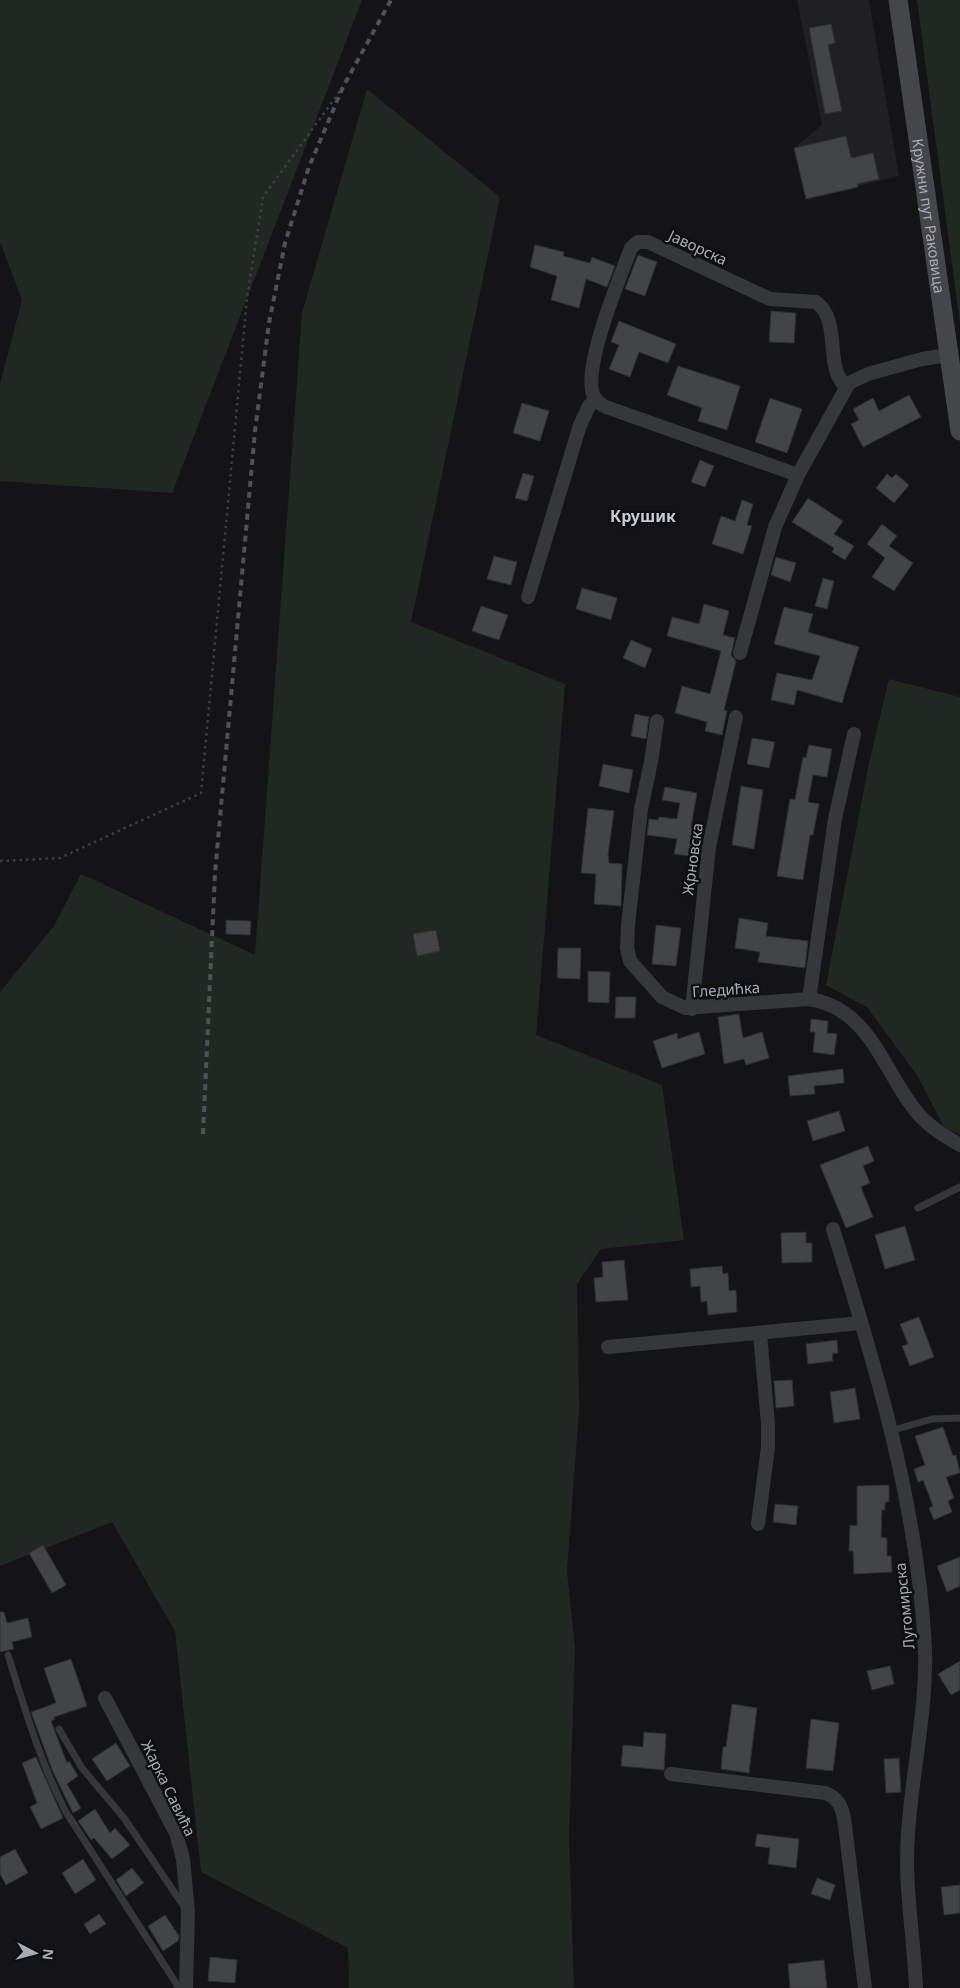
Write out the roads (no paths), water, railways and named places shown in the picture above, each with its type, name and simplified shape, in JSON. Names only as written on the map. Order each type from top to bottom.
[{"type":"main road","name":"Кружни пут Раковица","points":[[898,0],[960,431]]},
{"type":"street","name":"Јаворска","points":[[595,400],[592,392],[592,379],[595,356],[602,332],[631,248],[643,241],[770,298],[816,302],[822,306],[828,320],[836,371],[846,388]]},
{"type":"street","points":[[740,653],[775,527],[798,475],[846,388],[854,379],[868,374],[922,359],[949,355]]},
{"type":"street","points":[[528,597],[582,420],[589,406],[595,400],[615,410],[798,475]]},
{"type":"street","name":"Жрновска","points":[[692,1009],[709,847],[736,716]]},
{"type":"street","name":"Гледићка","points":[[657,721],[652,762],[641,809],[627,948],[634,968],[662,997],[677,1006],[692,1009],[809,998],[833,1004],[853,1019],[870,1037],[896,1082],[919,1115],[960,1145]]},
{"type":"street","points":[[809,998],[835,819],[854,734]]},
{"type":"street","name":"Лугомирска","points":[[833,1229],[861,1323],[890,1432],[915,1554],[924,1648],[924,1680],[908,1834],[906,1873],[916,1988]]},
{"type":"street","points":[[608,1347],[861,1323]]},
{"type":"street","points":[[758,1524],[768,1448],[768,1424],[760,1334]]},
{"type":"street","name":"Жарка Савића","points":[[105,1698],[176,1833],[183,1859],[188,1912],[186,1988]]},
{"type":"street","points":[[671,1774],[825,1793],[835,1796],[841,1806],[844,1818],[865,1988]]},
{"type":"lane","points":[[918,1208],[960,1187]]},
{"type":"lane","points":[[890,1432],[932,1419],[960,1418]]},
{"type":"lane","points":[[8,1655],[35,1740],[54,1789],[71,1820],[179,1988]]},
{"type":"lane","points":[[58,1729],[82,1768],[124,1818],[188,1912]]},
{"type":"railway","points":[[203,1134],[215,873],[255,431],[269,323],[285,243],[309,167],[343,87],[391,0]]},
{"type":"district","name":"Крушик","points":[[643,516]]}]
